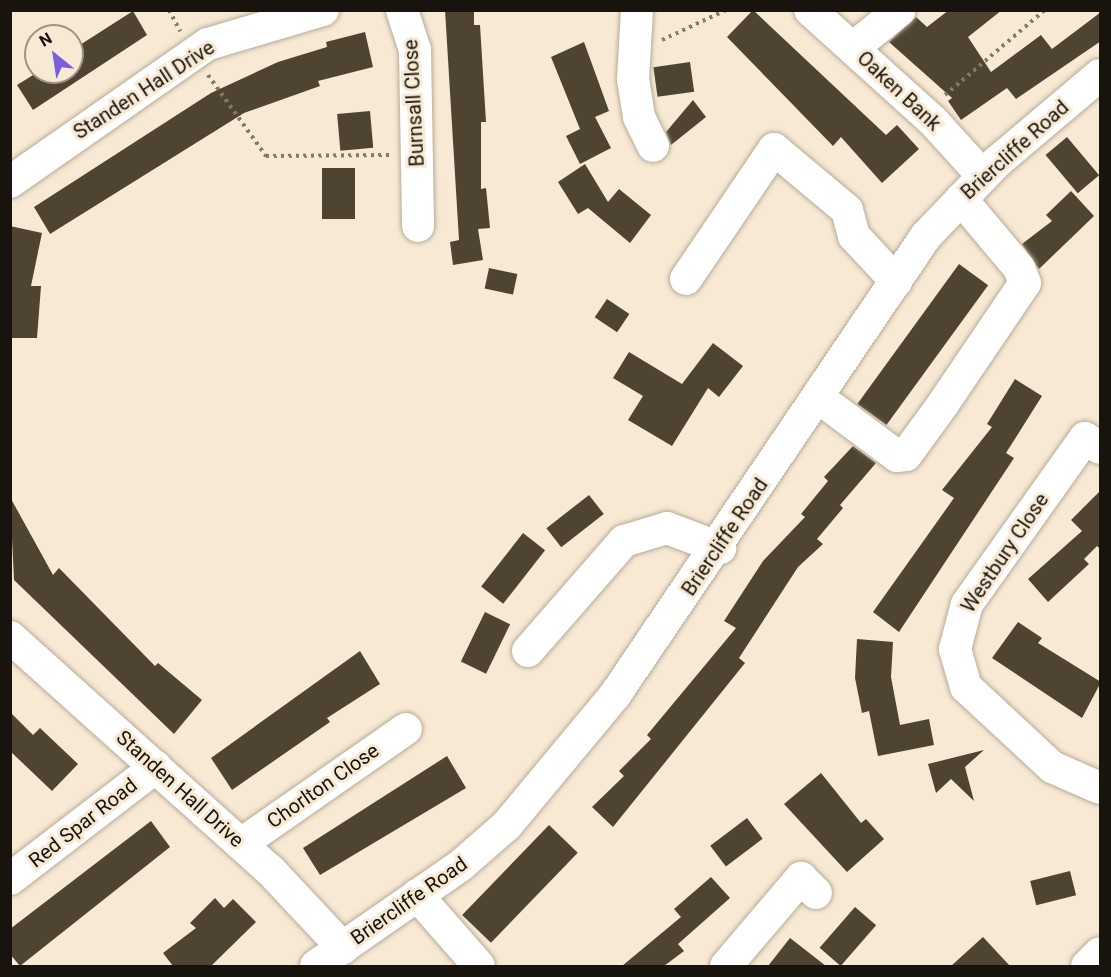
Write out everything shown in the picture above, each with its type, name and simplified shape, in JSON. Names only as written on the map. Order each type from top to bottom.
[{"type":"street","name":"Standen Hall Drive","points":[[10,182],[193,54],[218,41],[323,10]]},
{"type":"street","name":"Burnsall Close","points":[[402,10],[415,50],[417,154],[409,208]]},
{"type":"street","name":"Oaken Bank","points":[[810,10],[925,114],[983,176]]},
{"type":"street","points":[[853,48],[900,10]]},
{"type":"street","points":[[645,30],[633,79],[639,117],[653,146]]},
{"type":"street","name":"Briercliffe Road","points":[[316,966],[417,895],[507,825],[615,695],[720,548],[926,236],[983,176],[1097,83]]},
{"type":"street","points":[[686,279],[774,149],[847,210],[854,236],[896,280]]},
{"type":"street","points":[[819,398],[897,456],[906,455],[936,414],[1025,283],[1019,268],[961,199]]},
{"type":"street","name":"Westbury Close","points":[[1085,438],[967,604],[955,649],[966,687],[1052,767],[1101,788]]},
{"type":"street","points":[[528,651],[624,541],[667,528],[720,548]]},
{"type":"street","name":"Standen Hall Drive","points":[[10,637],[241,844],[343,948]]},
{"type":"street","name":"Chorlton Close","points":[[241,844],[406,729]]},
{"type":"street","name":"Red Spar Road","points":[[10,879],[156,767]]},
{"type":"street","points":[[726,966],[803,880]]},
{"type":"street","points":[[417,895],[479,966]]},
{"type":"street","points":[[1086,966],[1101,953]]},
{"type":"path","points":[[645,30],[726,10]]},
{"type":"path","points":[[925,114],[1046,10]]},
{"type":"path","points":[[193,54],[266,156],[417,154]]},
{"type":"building","points":[[445,10],[474,10],[474,25],[480,25],[486,122],[481,122],[481,189],[486,188],[490,228],[478,229],[483,260],[453,265],[450,242],[459,240]]},
{"type":"building","points":[[753,10],[886,135],[897,125],[919,149],[882,183],[841,137],[833,146],[727,37]]},
{"type":"building","points":[[949,10],[1002,10],[968,37],[991,72],[1041,35],[1052,49],[1101,12],[1101,41],[1016,99],[1007,88],[961,120],[948,101],[952,98],[889,42],[916,17],[927,27]]},
{"type":"building","points":[[133,11],[147,35],[84,76],[84,42]]},
{"type":"building","points":[[365,32],[373,67],[318,81],[320,86],[244,113],[50,234],[34,207],[211,93],[278,62],[327,47],[326,42]]},
{"type":"building","points":[[584,42],[609,111],[595,117],[611,148],[580,164],[566,136],[580,129],[551,57]]},
{"type":"building","points":[[690,62],[694,92],[658,97],[653,67]]},
{"type":"building","points":[[24,81],[24,84],[73,84],[33,110],[17,85]]},
{"type":"building","points":[[693,100],[706,117],[671,145],[666,132]]},
{"type":"building","points":[[370,111],[373,148],[340,151],[337,114]]},
{"type":"building","points":[[1067,137],[1099,175],[1078,193],[1046,155]]},
{"type":"building","points":[[585,164],[608,202],[619,189],[651,215],[630,243],[588,208],[578,214],[558,182]]},
{"type":"building","points":[[322,168],[355,168],[355,219],[322,219]]},
{"type":"building","points":[[1071,191],[1094,216],[1039,269],[1022,244],[1052,221],[1046,215]]},
{"type":"building","points":[[10,226],[42,233],[31,286],[41,286],[37,338],[10,338]]},
{"type":"building","points":[[959,264],[988,285],[886,425],[857,404]]},
{"type":"building","points":[[489,268],[517,274],[513,295],[485,289]]},
{"type":"building","points":[[607,299],[629,314],[617,332],[595,317]]},
{"type":"building","points":[[713,343],[743,366],[719,397],[708,388],[672,446],[628,420],[643,396],[613,378],[629,352],[682,384]]},
{"type":"building","points":[[1015,379],[1042,396],[1006,453],[1014,458],[899,632],[873,612],[954,498],[942,490],[992,427],[987,424]]},
{"type":"building","points":[[853,446],[876,463],[840,505],[843,508],[817,539],[823,544],[798,567],[739,658],[745,663],[613,827],[592,807],[624,776],[619,771],[651,739],[647,735],[736,628],[724,621],[763,561],[805,517],[801,514],[828,481],[824,477]]},
{"type":"building","points":[[1101,490],[1101,550],[1097,546],[1084,559],[1089,564],[1048,602],[1028,579],[1082,531],[1071,520]]},
{"type":"building","points":[[589,495],[604,514],[561,547],[546,528]]},
{"type":"building","points":[[10,497],[53,575],[59,568],[155,666],[158,663],[202,700],[174,734],[14,580]]},
{"type":"building","points":[[523,533],[545,550],[503,604],[481,587]]},
{"type":"building","points":[[485,612],[510,624],[486,674],[461,661]]},
{"type":"building","points":[[1018,622],[1042,638],[1038,643],[1101,682],[1082,718],[992,658]]},
{"type":"building","points":[[857,639],[893,642],[891,677],[900,725],[929,719],[934,745],[878,756],[869,711],[862,713],[855,678]]},
{"type":"building","points":[[360,651],[380,684],[327,718],[330,722],[232,790],[211,758]]},
{"type":"building","points":[[10,712],[33,735],[40,728],[78,764],[52,791],[10,751]]},
{"type":"building","points":[[984,750],[965,767],[974,801],[951,779],[936,793],[928,764]]},
{"type":"building","points":[[447,756],[466,788],[320,875],[303,848]]},
{"type":"building","points":[[821,773],[861,823],[866,819],[884,839],[847,872],[784,804]]},
{"type":"building","points":[[747,818],[763,839],[726,866],[710,846]]},
{"type":"building","points":[[151,821],[170,847],[20,966],[10,954],[10,929]]},
{"type":"building","points":[[549,825],[578,853],[491,943],[462,915]]},
{"type":"building","points":[[1070,871],[1076,895],[1036,905],[1030,881]]},
{"type":"building","points":[[711,877],[730,898],[678,944],[684,951],[664,966],[622,966],[681,917],[674,909]]},
{"type":"building","points":[[215,898],[224,908],[233,899],[256,922],[211,966],[173,966],[163,953],[196,928],[190,923]]},
{"type":"building","points":[[855,907],[876,925],[841,966],[820,948]]},
{"type":"building","points":[[983,937],[1010,966],[951,966]]},
{"type":"building","points":[[790,938],[826,966],[768,966]]}]
